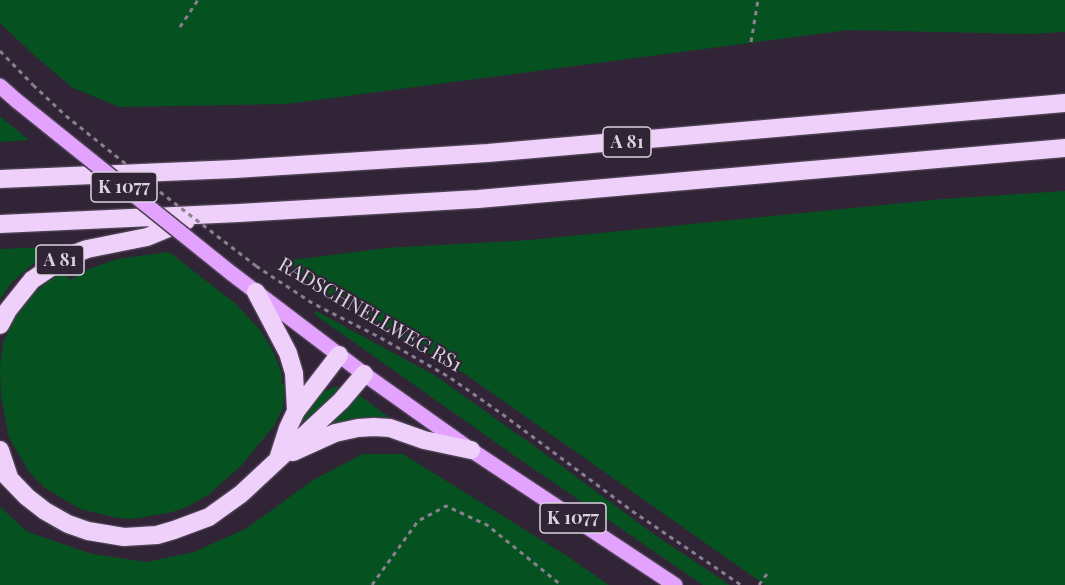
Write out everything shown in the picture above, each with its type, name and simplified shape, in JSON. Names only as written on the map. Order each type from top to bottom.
[{"type":"highway","name":"A 81","points":[[0,179],[223,170],[488,153],[1065,103]]},
{"type":"highway","name":"A 81","points":[[0,224],[478,199],[1065,148]]},
{"type":"highway","name":"A 81","points":[[0,325],[8,310],[32,280],[66,257],[87,249],[147,237],[200,215]]},
{"type":"highway","points":[[256,292],[288,353],[294,373],[296,411]]},
{"type":"highway","points":[[278,459],[296,411],[339,355]]},
{"type":"highway","points":[[0,450],[4,473],[27,497],[68,524],[106,535],[140,537],[174,531],[209,517],[241,494],[341,401],[364,374]]},
{"type":"highway","points":[[278,459],[336,433],[374,427],[390,428],[424,440],[471,450]]},
{"type":"main road","name":"K 1077","points":[[0,86],[231,273],[364,374],[471,450],[675,585]]},
{"type":"path","points":[[180,27],[198,0]]},
{"type":"path","points":[[751,42],[758,0]]},
{"type":"path","points":[[0,51],[66,116],[130,168]]},
{"type":"path","name":"RADSCHNELLWEG RS1","points":[[157,190],[256,266],[312,303],[379,337],[449,377],[632,511],[741,585]]},
{"type":"path","points":[[372,585],[418,521],[446,506],[487,525],[561,585]]},
{"type":"path","points":[[759,585],[768,571]]},
{"type":"green space","points":[[0,0],[1065,0],[1065,32],[1028,34],[848,30],[286,104],[119,107],[73,88],[35,56],[0,23]]},
{"type":"green space","points":[[0,116],[2,118],[29,140],[0,142]]},
{"type":"green space","points":[[1065,191],[1065,585],[765,585],[465,374],[330,295],[285,261],[386,248],[530,240],[944,199]]},
{"type":"green space","points":[[66,246],[33,264],[12,282],[0,300],[0,249]]},
{"type":"green space","points":[[169,252],[236,304],[260,330],[272,349],[281,371],[282,384],[286,384],[283,408],[274,426],[240,467],[208,495],[187,507],[134,519],[118,518],[80,509],[45,488],[30,473],[9,438],[1,397],[0,366],[3,343],[12,323],[30,296],[58,273],[63,271],[70,280],[89,269],[117,259]]},
{"type":"green space","points":[[316,311],[436,376],[652,533],[730,585],[703,585],[314,314]]},
{"type":"green space","points":[[337,386],[339,388],[335,397],[302,429],[298,426],[316,399],[323,392]]},
{"type":"green space","points":[[359,395],[394,421],[328,428],[328,423]]},
{"type":"green space","points":[[363,454],[403,454],[564,554],[609,585],[0,585],[0,507],[28,532],[92,554],[147,562],[194,552],[247,528],[313,480]]}]
